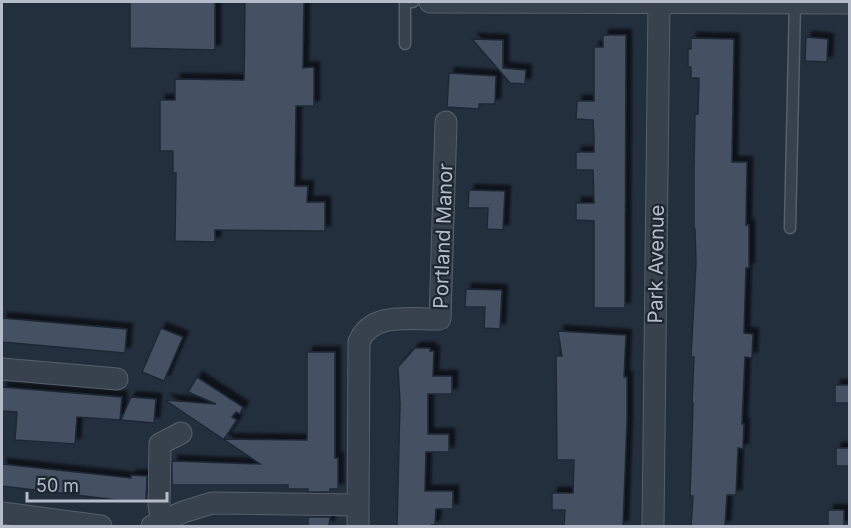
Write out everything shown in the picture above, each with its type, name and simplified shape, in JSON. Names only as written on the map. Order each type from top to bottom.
[{"type":"street","points":[[430,2],[849,3]]},
{"type":"street","name":"Park Avenue","points":[[653,526],[658,2]]},
{"type":"street","name":"Portland Manor","points":[[357,505],[357,353],[363,331],[383,320],[440,319],[446,122]]},
{"type":"street","points":[[2,369],[117,380]]},
{"type":"street","points":[[182,433],[160,444],[157,524],[212,503],[357,505],[358,526]]},
{"type":"street","points":[[2,513],[90,525]]},
{"type":"lane","points":[[405,44],[405,2],[430,2]]},
{"type":"lane","points":[[790,228],[795,2]]},
{"type":"building","points":[[130,2],[215,2],[215,50],[130,48]]},
{"type":"building","points":[[245,2],[304,2],[303,68],[314,67],[314,106],[296,106],[295,186],[308,186],[307,202],[325,202],[325,231],[215,230],[215,242],[175,241],[176,173],[173,173],[173,151],[160,151],[160,100],[175,100],[175,79],[244,80]]},
{"type":"building","points":[[603,35],[626,35],[625,308],[594,308],[594,221],[576,220],[576,203],[594,203],[593,170],[576,170],[576,152],[594,152],[593,120],[576,119],[577,101],[594,101],[594,47],[603,47]]},
{"type":"building","points":[[806,37],[828,39],[827,62],[805,61]]},
{"type":"building","points":[[691,38],[734,39],[732,162],[747,162],[746,225],[749,225],[749,268],[746,268],[744,333],[753,334],[752,358],[745,357],[743,449],[738,448],[736,495],[727,495],[725,526],[691,526],[694,357],[691,357],[696,263],[694,166],[695,114],[698,114],[699,78],[691,78],[691,67],[688,67],[688,49],[691,49]]},
{"type":"building","points":[[472,39],[503,40],[503,68],[526,70],[525,84],[510,83]]},
{"type":"building","points":[[449,73],[496,76],[495,104],[479,104],[479,109],[447,107]]},
{"type":"building","points":[[469,190],[505,191],[503,230],[487,229],[488,208],[468,208]]},
{"type":"building","points":[[466,289],[502,290],[500,329],[484,328],[485,307],[465,307]]},
{"type":"building","points":[[2,318],[127,329],[125,353],[2,342]]},
{"type":"building","points":[[161,328],[183,337],[164,381],[142,372]]},
{"type":"building","points":[[558,331],[626,335],[624,377],[627,377],[627,420],[623,526],[564,526],[565,510],[552,510],[552,493],[573,493],[574,460],[557,460],[556,356],[562,356]]},
{"type":"building","points":[[415,348],[430,348],[430,351],[434,351],[433,376],[452,376],[452,394],[428,394],[428,434],[449,434],[449,452],[426,452],[425,491],[453,491],[453,509],[436,509],[435,525],[397,526],[400,403],[398,367]]},
{"type":"building","points":[[307,352],[335,352],[335,458],[338,458],[338,489],[330,489],[330,492],[308,492],[308,489],[288,489],[288,485],[172,485],[172,461],[260,464],[165,400],[216,404],[188,392],[197,377],[243,407],[240,414],[236,412],[232,417],[237,420],[224,439],[307,440]]},
{"type":"building","points":[[835,385],[849,385],[849,403],[835,403]]},
{"type":"building","points":[[2,387],[122,397],[120,420],[77,417],[75,444],[15,440],[17,412],[2,411]]},
{"type":"building","points":[[131,397],[156,399],[154,423],[121,420]]},
{"type":"building","points":[[836,448],[849,448],[849,466],[836,466]]},
{"type":"building","points":[[2,464],[131,478],[131,475],[147,476],[146,500],[117,500],[2,486]]},
{"type":"building","points":[[828,510],[844,510],[844,526],[828,526]]},
{"type":"building","points":[[308,517],[330,517],[329,526],[308,526]]}]
